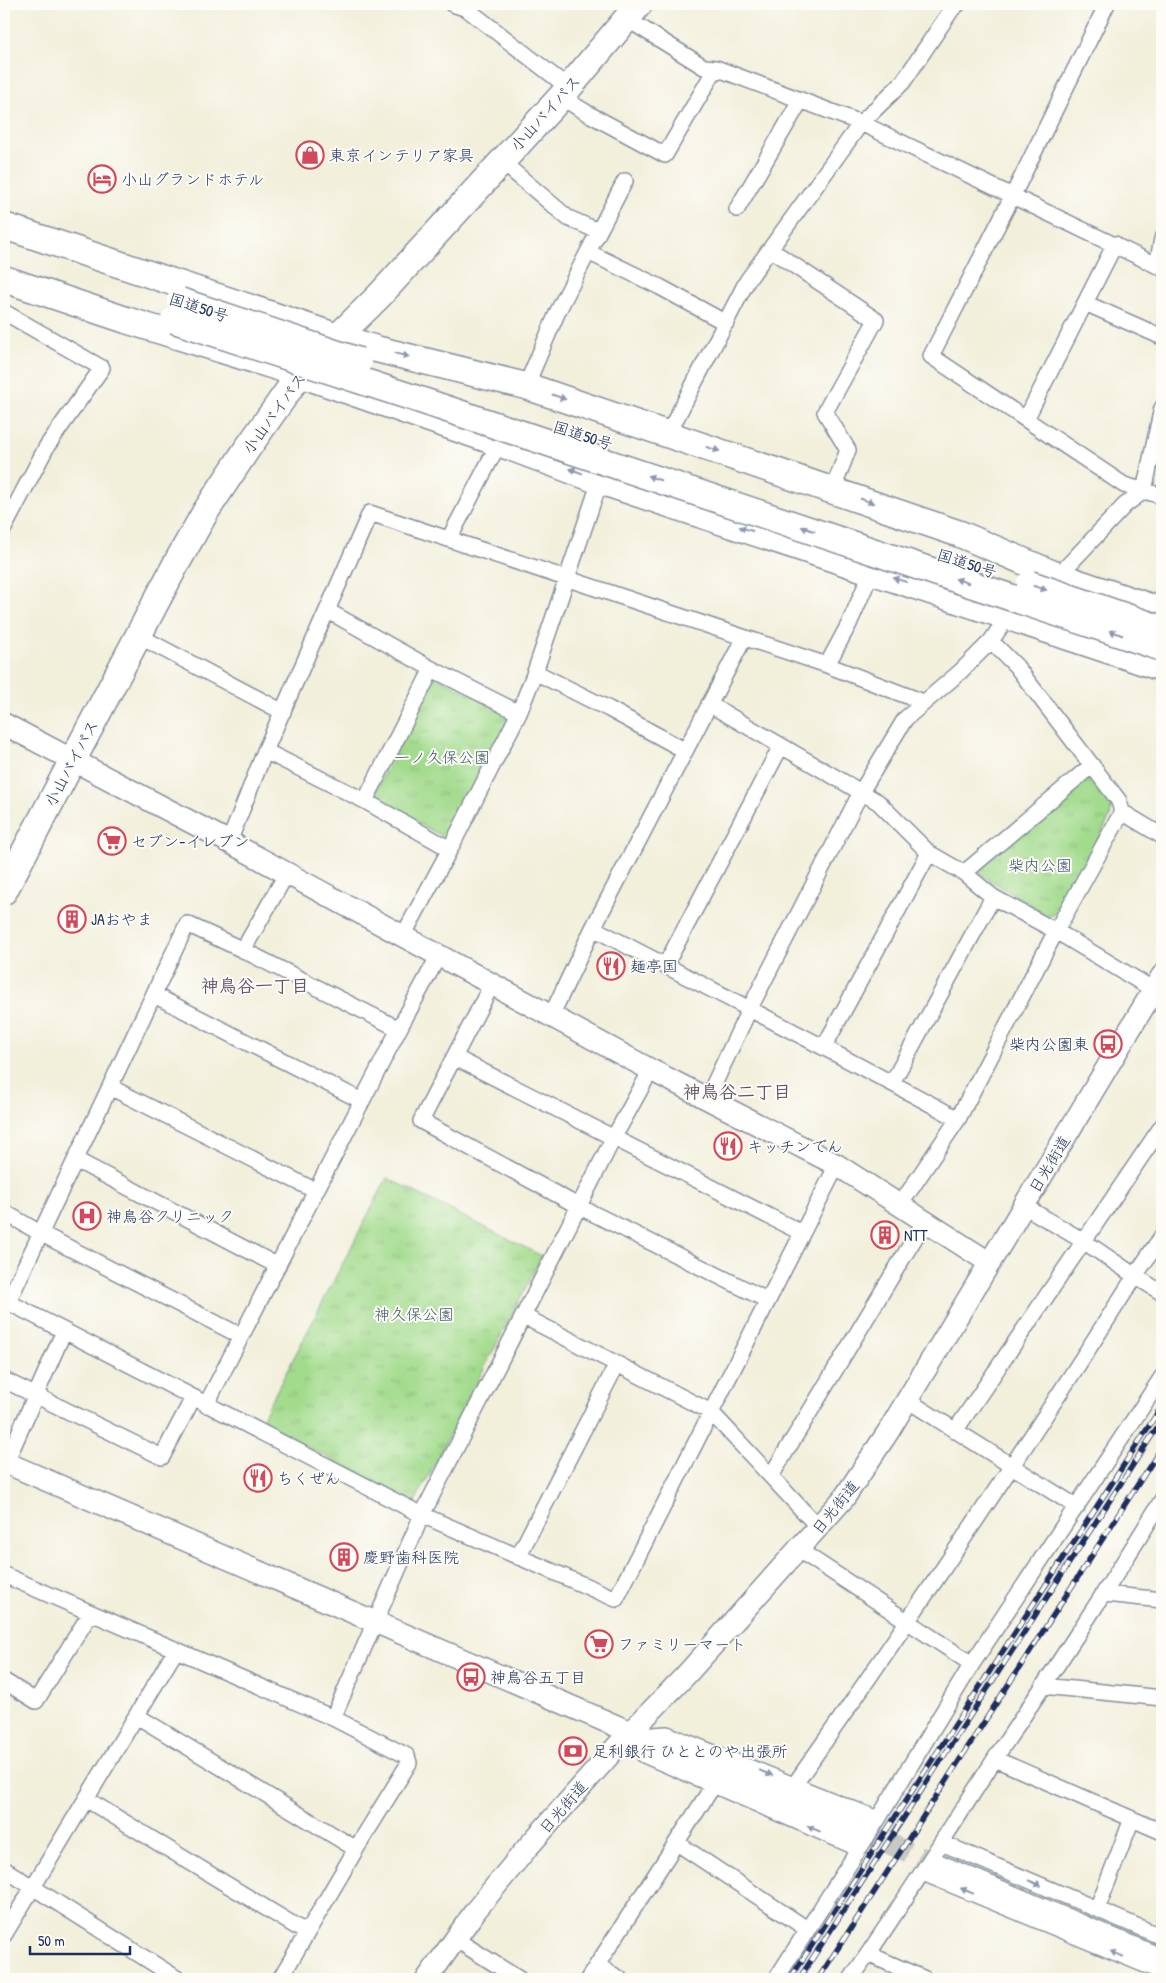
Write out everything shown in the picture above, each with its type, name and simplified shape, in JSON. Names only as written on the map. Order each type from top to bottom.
[{"type":"highway","name":"小山バイパス","points":[[4,891],[137,635],[206,511],[300,374],[338,338],[565,92],[633,11]]},
{"type":"highway","points":[[4,226],[338,338],[526,386],[833,489],[960,534],[1058,576],[1162,611]]},
{"type":"highway","name":"国道50号","points":[[4,241],[177,310],[414,398],[1162,648]]},
{"type":"highway","name":"国道50号","points":[[4,261],[177,310],[1162,628]]},
{"type":"highway","points":[[4,279],[126,320],[300,374],[600,480],[1162,668]]},
{"type":"street","points":[[452,4],[469,6],[587,113],[665,155],[716,68]]},
{"type":"street","points":[[668,434],[747,281],[861,123],[903,82],[952,9],[958,4]]},
{"type":"street","points":[[1107,4],[931,356],[1124,485],[1162,496]]},
{"type":"street","points":[[633,11],[704,67],[716,68],[861,123],[1160,266],[1162,239]]},
{"type":"street","points":[[737,209],[801,100]]},
{"type":"street","points":[[501,161],[568,218],[598,231]]},
{"type":"street","points":[[526,386],[558,311],[625,180]]},
{"type":"street","points":[[1026,420],[1114,244]]},
{"type":"street","points":[[771,250],[876,320],[825,412],[848,450],[833,489]]},
{"type":"street","points":[[588,252],[660,287],[726,323]]},
{"type":"street","points":[[1085,303],[1162,337]]},
{"type":"street","points":[[4,312],[102,368],[47,446],[4,528]]},
{"type":"street","points":[[1058,576],[1125,505],[1144,491],[1162,408]]},
{"type":"street","points":[[449,539],[499,443]]},
{"type":"street","points":[[404,936],[519,713],[535,672],[600,480]]},
{"type":"street","points":[[229,842],[265,751],[370,513],[827,665],[923,702]]},
{"type":"street","points":[[827,665],[849,624],[872,571]]},
{"type":"street","points":[[328,611],[432,669],[519,713]]},
{"type":"street","points":[[706,1099],[749,1010],[861,792],[905,718],[960,672],[991,641],[1008,616]]},
{"type":"street","points":[[137,635],[283,712]]},
{"type":"street","points":[[551,1016],[593,928],[744,638]]},
{"type":"street","points":[[991,641],[1016,666],[1092,765],[1119,801],[1122,812],[1162,836]]},
{"type":"street","points":[[365,801],[432,669]]},
{"type":"street","points":[[535,672],[684,750]]},
{"type":"street","points":[[709,704],[878,802],[930,854],[964,873],[994,896],[1159,987]]},
{"type":"street","points":[[4,724],[287,873],[651,1070],[837,1165],[990,1263]]},
{"type":"street","points":[[665,966],[781,746]]},
{"type":"street","points":[[265,751],[365,801],[450,849]]},
{"type":"street","points":[[964,873],[1092,765]]},
{"type":"street","points":[[900,1205],[958,1119],[1056,931],[1122,812]]},
{"type":"street","points":[[824,1047],[930,854]]},
{"type":"street","points":[[244,950],[287,873]]},
{"type":"street","points":[[892,1083],[994,896]]},
{"type":"street","points":[[399,1029],[244,950],[187,924],[8,1302],[422,1515],[616,1599],[837,1165]]},
{"type":"street","points":[[593,928],[824,1047],[958,1119]]},
{"type":"street","points":[[4,1380],[162,1457],[200,1401],[240,1336],[439,955]]},
{"type":"street","points":[[492,984],[421,1121],[580,1207],[767,1300]]},
{"type":"street","name":"日光街道","points":[[427,1979],[500,1879],[633,1735],[844,1498],[864,1470],[1159,987]]},
{"type":"street","points":[[154,995],[362,1101]]},
{"type":"street","points":[[454,1057],[802,1233]]},
{"type":"street","points":[[333,1718],[422,1515],[613,1139],[651,1070]]},
{"type":"street","points":[[110,1086],[316,1191]]},
{"type":"street","points":[[955,1431],[1162,1126]]},
{"type":"street","points":[[76,1160],[278,1266]]},
{"type":"street","points":[[1024,1206],[1085,1242],[1162,1293]]},
{"type":"street","points":[[4,1212],[40,1233],[240,1336]]},
{"type":"street","points":[[771,1476],[925,1221]]},
{"type":"street","points":[[795,1784],[908,1623],[1162,1236]]},
{"type":"street","points":[[523,1316],[711,1412],[819,1528]]},
{"type":"street","points":[[64,1330],[4,1464],[633,1735],[859,1840]]},
{"type":"street","points":[[518,1557],[617,1364]]},
{"type":"street","points":[[776,1979],[859,1840],[878,1819],[972,1664],[1162,1377]]},
{"type":"street","points":[[907,1400],[1077,1508]]},
{"type":"street","points":[[851,1979],[930,1869],[942,1843],[995,1759],[1105,1594],[1162,1500]]},
{"type":"street","points":[[799,1550],[972,1664]]},
{"type":"street","points":[[4,1575],[333,1718],[407,1756],[409,1763],[280,1979]]},
{"type":"street","points":[[1105,1594],[1162,1600]]},
{"type":"street","points":[[4,1682],[36,1701],[90,1614]]},
{"type":"street","points":[[4,1935],[176,1650]]},
{"type":"street","points":[[1043,1686],[1162,1698]]},
{"type":"street","points":[[137,1716],[356,1849]]},
{"type":"street","points":[[633,1735],[668,1734],[878,1819]]},
{"type":"street","points":[[633,1735],[644,1754],[713,1786],[859,1840]]},
{"type":"street","points":[[995,1759],[1162,1832]]},
{"type":"street","points":[[588,1979],[713,1786]]},
{"type":"street","points":[[86,1799],[307,1933]]},
{"type":"street","points":[[1097,1909],[1132,1818]]},
{"type":"street","points":[[677,1843],[807,1929]]},
{"type":"street","points":[[942,1843],[1162,1937]]},
{"type":"street","points":[[4,1869],[178,1979]]},
{"type":"street","points":[[930,1869],[1162,1960]]},
{"type":"street","points":[[930,1869],[1162,1972]]},
{"type":"street","points":[[455,1940],[519,1979]]},
{"type":"street","points":[[868,1954],[924,1979]]},
{"type":"street","points":[[598,1966],[620,1979]]},
{"type":"green space","name":"一ノ久保公園","points":[[435,676],[512,715],[448,839],[371,799]]},
{"type":"green space","name":"柴内公園","points":[[1090,776],[1112,804],[1110,817],[1058,913],[1048,916],[980,874],[981,863]]},
{"type":"green space","name":"神久保公園","points":[[387,1178],[542,1256],[415,1502],[260,1423]]},
{"type":"tunnel","points":[[860,1831],[936,1864]]},
{"type":"railway","points":[[790,1979],[1162,1406]]},
{"type":"railway","points":[[799,1979],[1162,1420]]},
{"type":"railway","points":[[818,1979],[1162,1447]]},
{"type":"place","name":"東京インテリア家具","points":[[310,155]]},
{"type":"place","name":"小山グランドホテル","points":[[102,179]]},
{"type":"place","name":"セブン-イレブン","points":[[112,841]]},
{"type":"place","name":"JAおやま","points":[[72,919]]},
{"type":"place","name":"麺亭国","points":[[611,966]]},
{"type":"place","name":"柴内公園東","points":[[1108,1044]]},
{"type":"place","name":"キッチンでん","points":[[728,1146]]},
{"type":"place","name":"神鳥谷クリニック","points":[[87,1216]]},
{"type":"place","name":"NTT","points":[[885,1235]]},
{"type":"place","name":"ちくぜん","points":[[258,1478]]},
{"type":"place","name":"慶野歯科医院","points":[[344,1557]]},
{"type":"place","name":"ファミリーマート","points":[[599,1644]]},
{"type":"place","name":"神鳥谷五丁目","points":[[471,1677]]},
{"type":"place","name":"足利銀行 ひととのや出張所","points":[[573,1751]]},
{"type":"district","name":"神鳥谷一丁目","points":[[255,985]]},
{"type":"district","name":"神鳥谷二丁目","points":[[737,1091]]}]
